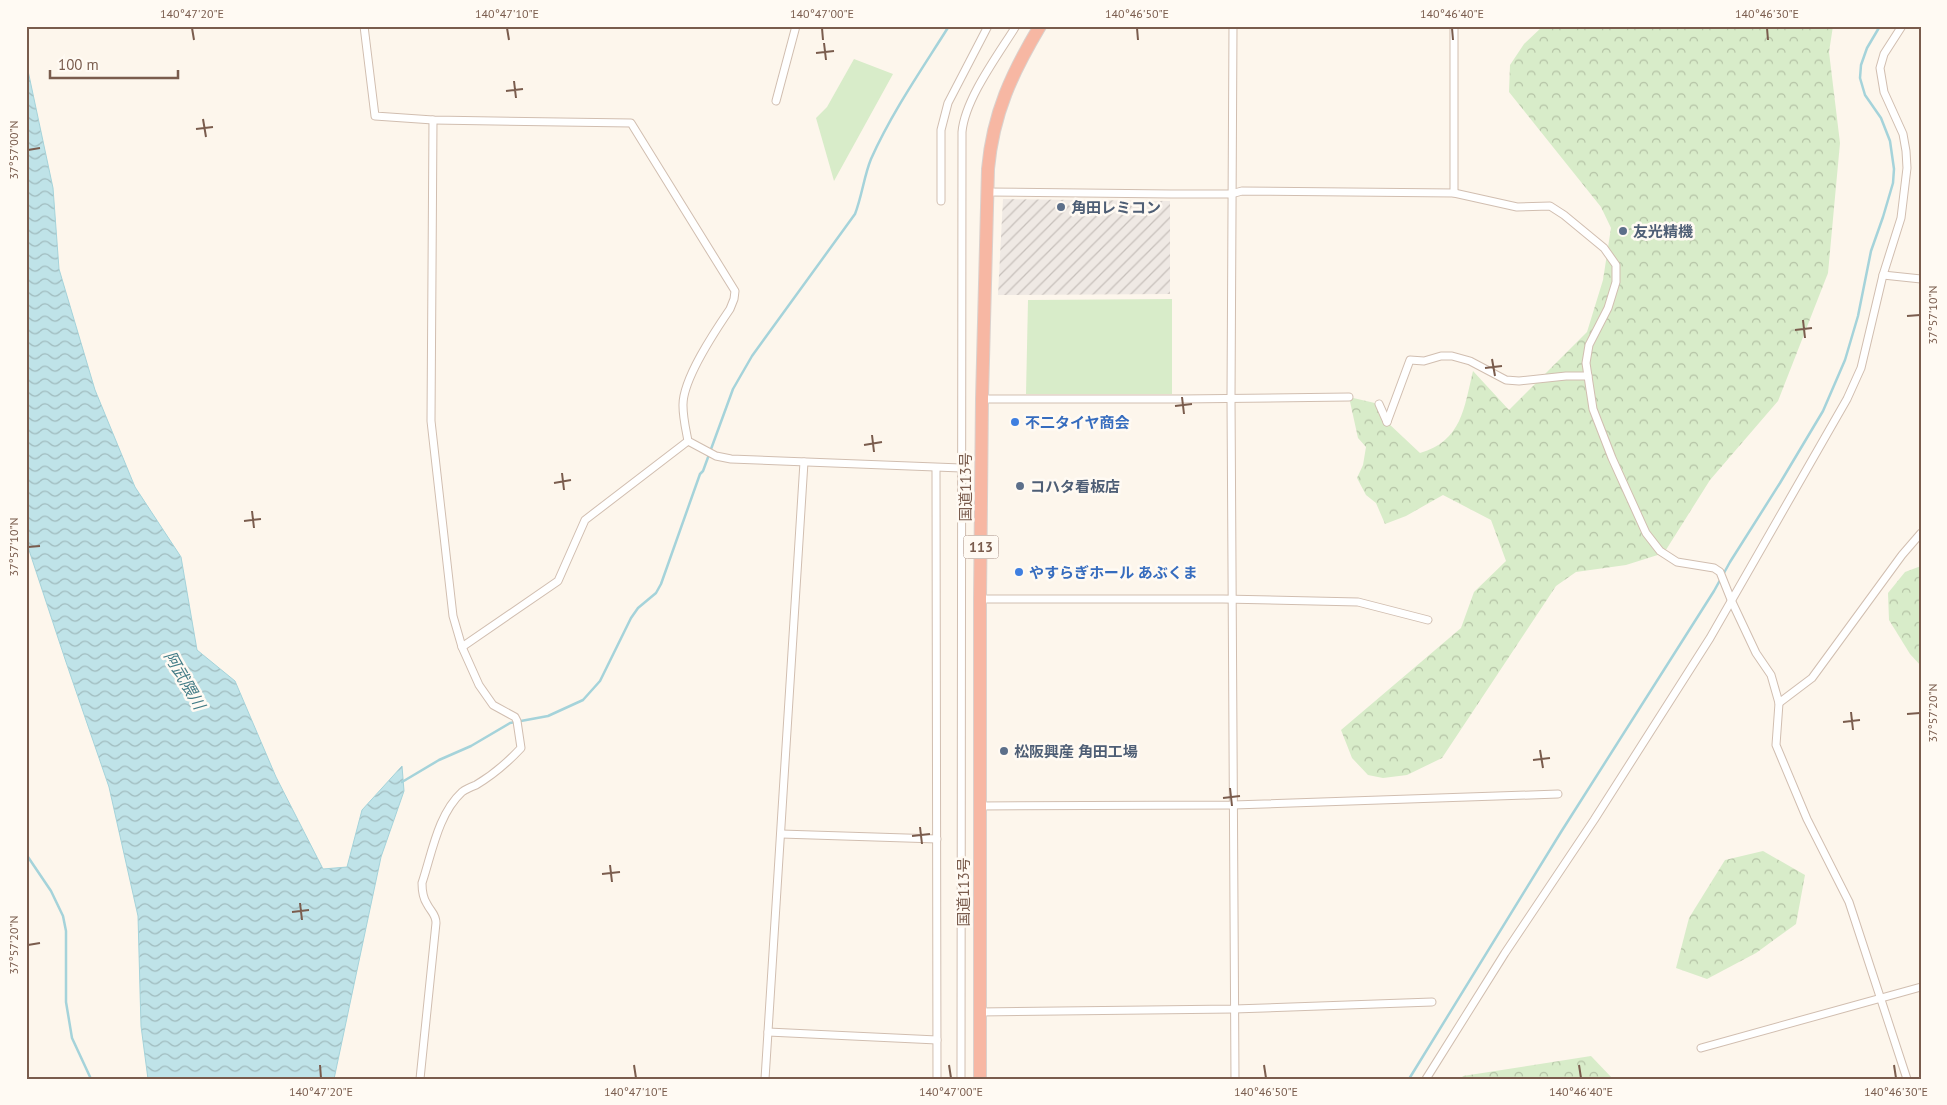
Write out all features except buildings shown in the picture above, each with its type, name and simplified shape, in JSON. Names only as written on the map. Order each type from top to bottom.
[{"type":"highway","name":"国道113号","points":[[980,1079],[980,599],[987,192],[990,149],[1007,87],[1040,26]]},
{"type":"street","points":[[364,26],[375,116],[433,120],[631,123],[735,291],[730,309],[696,366],[685,392],[682,405],[688,441]]},
{"type":"street","points":[[776,101],[796,26]]},
{"type":"street","points":[[941,201],[941,130],[948,103],[988,26]]},
{"type":"street","points":[[961,1079],[961,468],[964,118],[982,82],[1016,26]]},
{"type":"street","points":[[1233,26],[1231,398],[1235,1079]]},
{"type":"street","points":[[1454,26],[1454,194]]},
{"type":"street","points":[[1426,1079],[1505,953],[1732,602],[1734,594],[1847,399],[1860,368],[1883,276],[1901,218],[1907,168],[1906,151],[1903,134],[1884,92],[1880,68],[1884,54],[1902,26]]},
{"type":"street","points":[[420,1079],[436,923],[436,916],[424,898],[422,883],[444,818],[453,801],[464,790],[474,786],[506,764],[521,748],[515,717],[493,705],[479,685],[462,648],[453,616],[431,421],[433,120]]},
{"type":"street","points":[[987,192],[1231,194],[1242,191],[1454,194],[1517,206],[1550,206],[1604,248],[1616,264],[1616,282],[1608,308],[1590,345],[1586,363],[1593,410],[1612,458],[1646,533],[1660,551],[1677,562],[1714,568],[1720,572],[1756,653],[1771,675],[1779,703],[1776,745],[1807,819],[1849,902],[1906,1079]]},
{"type":"street","points":[[1883,276],[1921,279]]},
{"type":"street","points":[[1379,404],[1387,422],[1410,360],[1424,361],[1441,356],[1452,356],[1470,361],[1506,380],[1519,382],[1566,376],[1588,376]]},
{"type":"street","points":[[982,399],[1181,400],[1349,397]]},
{"type":"street","points":[[688,441],[716,456],[731,459],[961,468]]},
{"type":"street","points":[[462,648],[558,581],[585,520],[688,441]]},
{"type":"street","points":[[765,1079],[804,462]]},
{"type":"street","points":[[936,468],[937,1079]]},
{"type":"street","points":[[1779,703],[1812,678],[1921,532]]},
{"type":"street","points":[[980,599],[1358,602],[1428,620]]},
{"type":"street","points":[[979,806],[1233,804],[1558,794]]},
{"type":"street","points":[[781,834],[937,839]]},
{"type":"street","points":[[1701,1048],[1921,987]]},
{"type":"street","points":[[979,1012],[1234,1009],[1432,1002]]},
{"type":"street","points":[[768,1032],[937,1040]]},
{"type":"shaded area","points":[[1003,199],[1170,201],[1170,294],[998,295]]},
{"type":"green space","points":[[1543,26],[1833,26],[1829,52],[1840,143],[1828,273],[1778,401],[1710,480],[1664,553],[1626,565],[1576,572],[1556,586],[1442,758],[1407,775],[1383,778],[1368,775],[1352,758],[1341,730],[1461,628],[1474,592],[1506,561],[1491,520],[1443,495],[1406,516],[1385,524],[1376,503],[1366,495],[1357,478],[1363,465],[1366,447],[1358,438],[1349,397],[1379,404],[1387,422],[1420,453],[1434,448],[1453,432],[1459,421],[1467,398],[1473,371],[1509,410],[1587,332],[1603,280],[1611,228],[1601,207],[1509,92],[1510,65],[1524,44]]},
{"type":"green space","points":[[854,59],[893,74],[834,181],[816,118],[827,107]]},
{"type":"green space","points":[[1172,299],[1172,394],[1026,394],[1028,300]]},
{"type":"green space","points":[[1921,566],[1921,666],[1910,654],[1889,620],[1888,593],[1905,572]]},
{"type":"green space","points":[[1763,851],[1805,875],[1796,924],[1756,953],[1707,979],[1676,968],[1689,918],[1725,860]]},
{"type":"green space","points":[[1591,1056],[1613,1079],[1461,1079],[1463,1076]]},
{"type":"water","name":"阿武隈川","points":[[26,26],[27,66],[53,188],[59,269],[95,390],[135,487],[181,557],[197,650],[235,681],[276,777],[323,869],[347,867],[362,810],[402,766],[404,791],[381,857],[334,1079],[148,1079],[141,1026],[138,916],[109,787],[26,541]]},
{"type":"waterway","points":[[402,782],[439,760],[471,746],[510,723],[548,716],[583,700],[600,681],[631,618],[638,608],[656,593],[661,584],[700,474],[703,471],[733,389],[752,356],[855,214],[871,159],[879,142],[888,124],[949,26]]},
{"type":"waterway","points":[[1409,1079],[1561,832],[1714,591],[1823,411],[1845,360],[1858,316],[1871,251],[1893,183],[1894,169],[1890,141],[1881,118],[1865,95],[1860,78],[1861,65],[1867,48],[1880,26]]},
{"type":"waterway","points":[[26,854],[51,891],[63,916],[66,931],[66,1002],[72,1038],[91,1079]]},
{"type":"place","name":"角田レミコン","points":[[1061,207]]},
{"type":"place","name":"友光精機","points":[[1623,231]]},
{"type":"place","name":"不二タイヤ商会","points":[[1015,422]]},
{"type":"place","name":"コハタ看板店","points":[[1020,486]]},
{"type":"place","name":"やすらぎホール あぶくま","points":[[1019,572]]},
{"type":"place","name":"松阪興産 角田工場","points":[[1004,751]]}]
